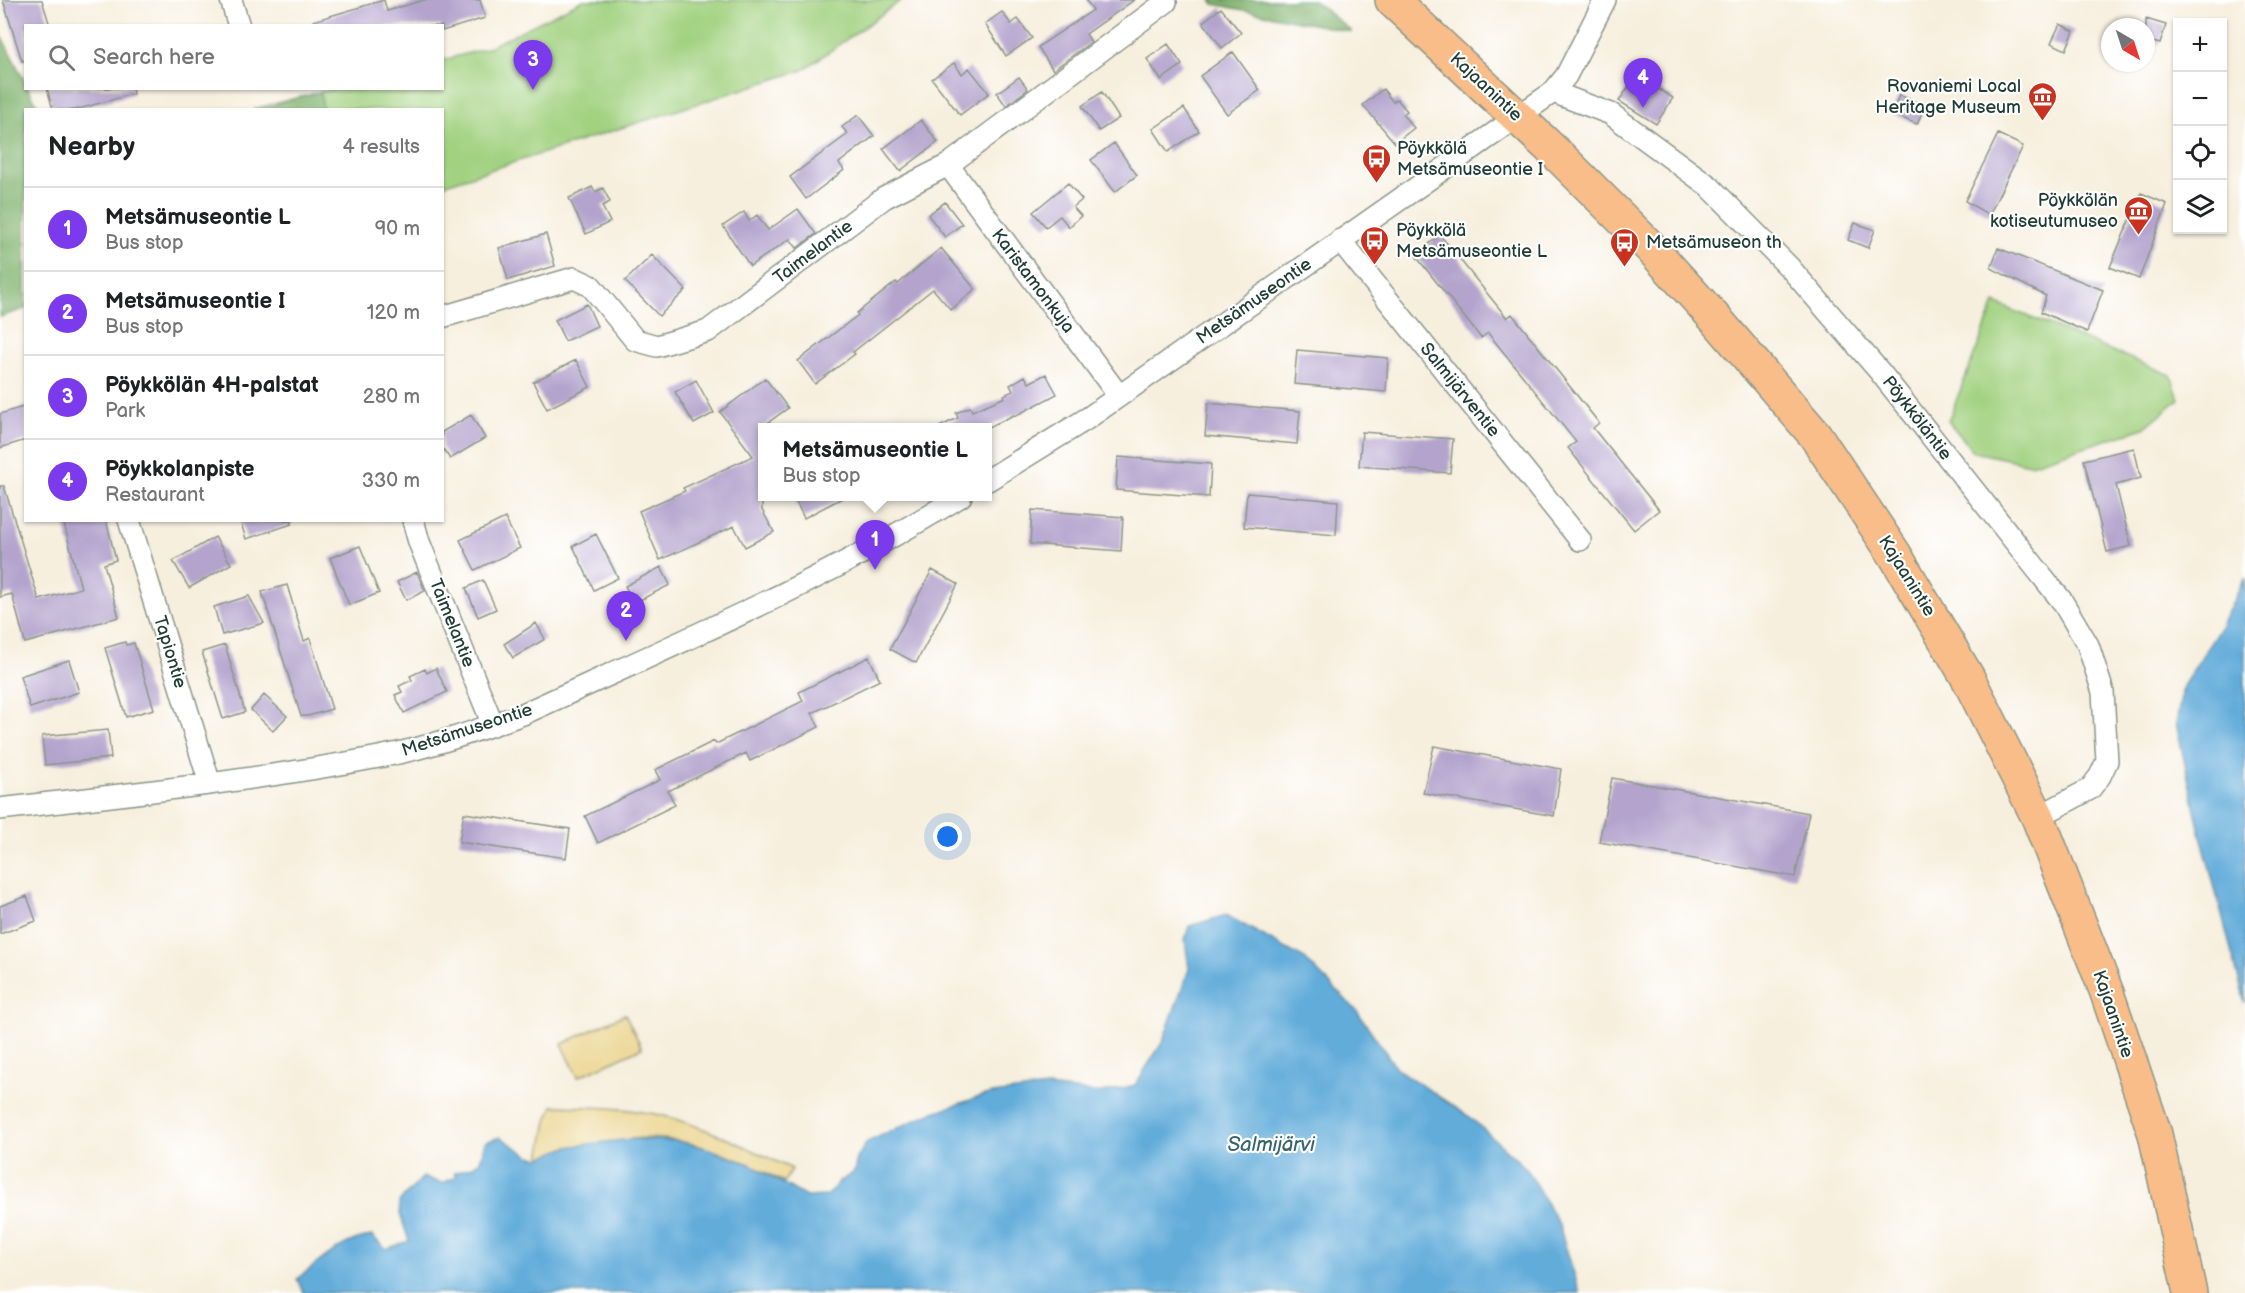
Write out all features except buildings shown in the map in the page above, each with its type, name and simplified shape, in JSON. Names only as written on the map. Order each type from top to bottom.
[{"type":"main road","name":"Kajaanintie","points":[[1392,0],[1518,116],[1651,248],[1815,435],[1895,555],[1968,678],[2038,817],[2107,993],[2155,1134],[2190,1293]]},
{"type":"street","points":[[231,0],[238,24]]},
{"type":"street","points":[[1553,92],[1566,76],[1605,0]]},
{"type":"street","name":"Taimelantie","points":[[444,316],[574,278],[591,286],[635,340],[657,346],[708,332],[884,198],[948,165],[1166,2]]},
{"type":"street","name":"Metsämuseontie","points":[[992,477],[1088,418],[1553,92]]},
{"type":"street","name":"Pöykköläntie","points":[[1553,92],[1611,114],[1709,186],[1790,268],[1880,372],[2062,601],[2088,645],[2103,692],[2107,761],[2100,776],[2090,789],[2038,817]]},
{"type":"street","name":"Karistamonkuja","points":[[948,165],[1119,396]]},
{"type":"street","name":"Salmijärventie","points":[[1340,240],[1580,540]]},
{"type":"street","name":"Metsämuseontie","points":[[0,809],[210,784],[381,757],[493,725],[523,714],[722,623],[903,532],[953,501]]},
{"type":"street","name":"Tapiontie","points":[[130,522],[210,784]]},
{"type":"street","name":"Taimelantie","points":[[414,522],[419,542],[493,725]]},
{"type":"green space","points":[[583,0],[902,0],[803,70],[444,185],[444,108],[323,108],[320,92],[329,90],[444,90],[444,60],[487,48]]},
{"type":"green space","points":[[1211,0],[1314,0],[1352,32],[1214,4]]},
{"type":"green space","points":[[0,33],[24,80],[24,90],[30,90],[38,108],[24,108],[24,309],[0,317]]},
{"type":"green space","points":[[320,92],[323,108],[258,108]]},
{"type":"green space","points":[[1995,303],[2171,375],[2179,399],[2144,428],[2030,464],[1974,452],[1948,421]]},
{"type":"sand","points":[[625,1014],[642,1048],[578,1077],[562,1044]]},
{"type":"sand","points":[[553,1106],[623,1109],[664,1116],[712,1132],[792,1169],[784,1182],[710,1149],[651,1138],[597,1145],[540,1158],[547,1121]]},
{"type":"water","points":[[2245,578],[2245,1003],[2199,828],[2176,723],[2183,686],[2218,631]]},
{"type":"water","name":"Salmijärvi","points":[[1226,915],[1305,959],[1357,1011],[1397,1069],[1470,1117],[1527,1169],[1559,1225],[1580,1293],[304,1293],[297,1279],[341,1246],[361,1238],[372,1236],[386,1249],[409,1241],[400,1214],[399,1202],[423,1177],[443,1183],[456,1177],[454,1173],[480,1161],[485,1142],[500,1137],[530,1156],[540,1158],[567,1147],[595,1143],[632,1139],[678,1141],[706,1148],[750,1164],[806,1197],[826,1196],[839,1182],[854,1172],[857,1158],[867,1142],[928,1114],[985,1095],[1046,1087],[1102,1093],[1135,1085],[1162,1043],[1189,969],[1185,940],[1189,926]]},
{"type":"place","name":"Pöykkölän 4H-palstat","points":[[533,90]]},
{"type":"place","name":"Pöykkolanpiste","points":[[1643,108]]},
{"type":"place","name":"Rovaniemi Local Heritage Museum","points":[[2042,122]]},
{"type":"place","name":"Pöykkölä Metsämuseontie I","points":[[1376,184]]},
{"type":"place","name":"Pöykkölän kotiseutumuseo","points":[[2139,236]]},
{"type":"place","name":"Pöykkölä Metsämuseontie L","points":[[1375,266]]},
{"type":"place","name":"Metsämuseon th","points":[[1625,268]]},
{"type":"place","name":"Metsämuseontie L","points":[[875,570]]},
{"type":"place","name":"Metsämuseontie I","points":[[626,641]]}]
